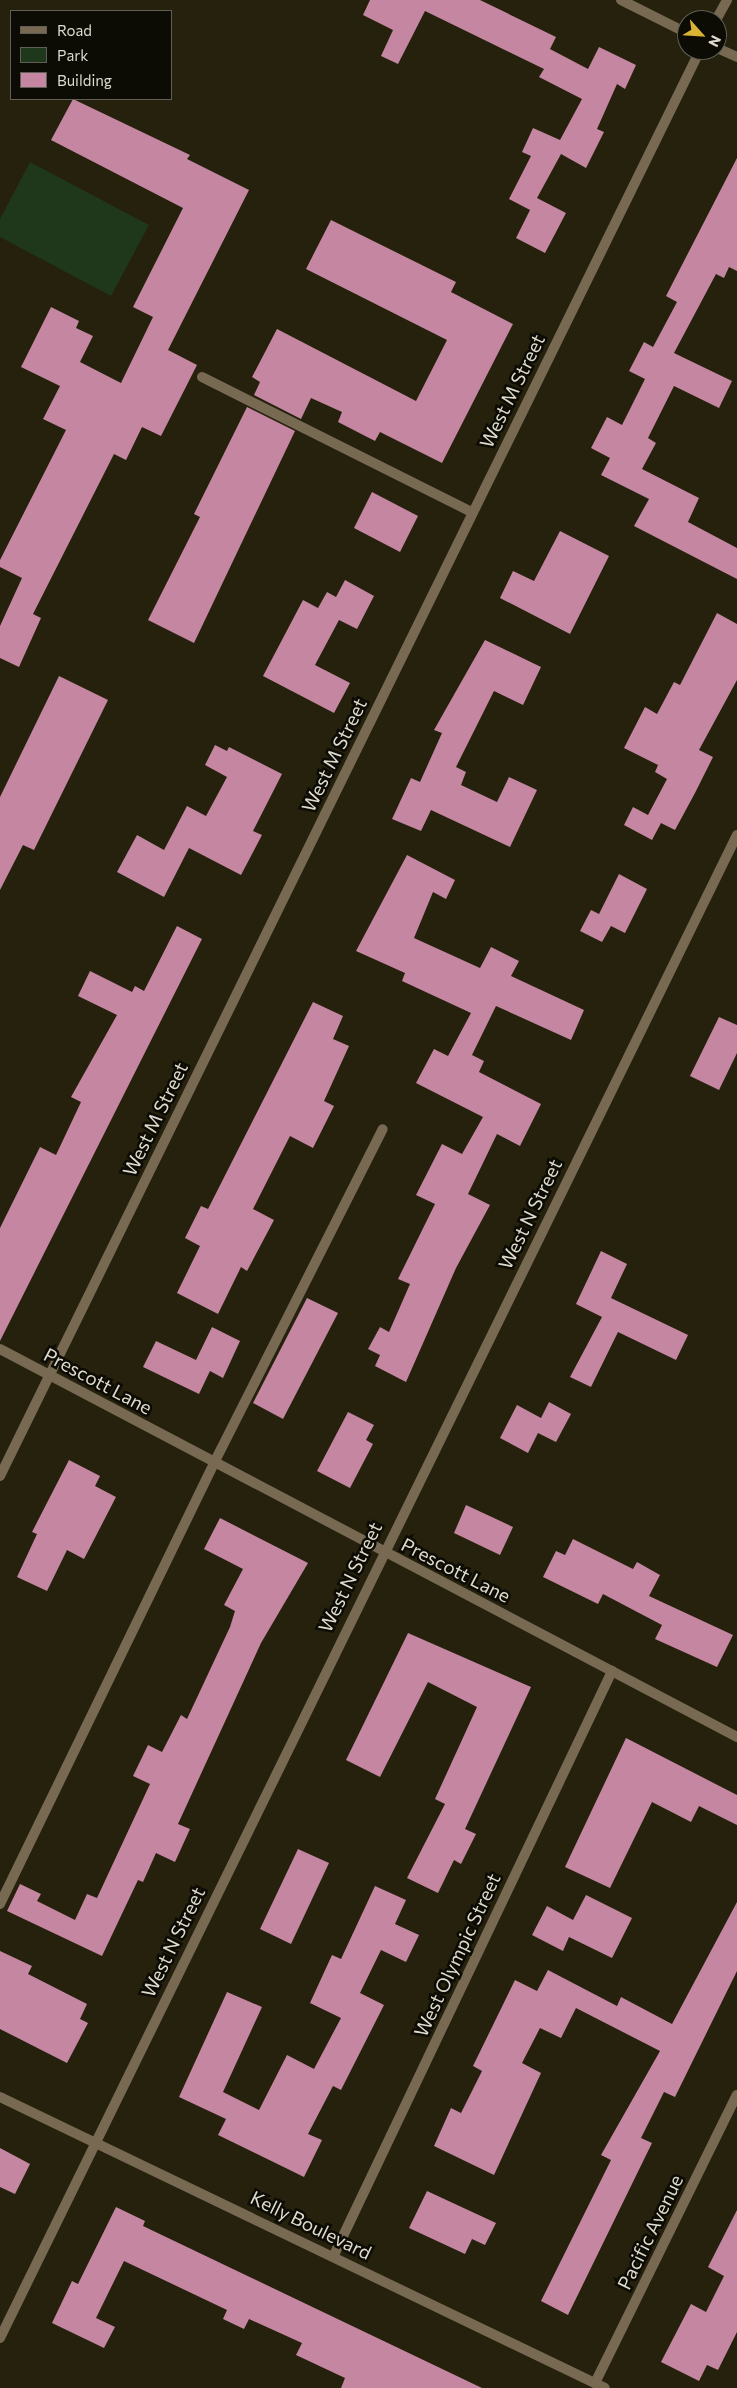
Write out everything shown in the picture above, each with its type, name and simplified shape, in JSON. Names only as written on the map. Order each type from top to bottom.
[{"type":"street","points":[[621,0],[677,28]]},
{"type":"street","name":"West M Street","points":[[0,1476],[695,60]]},
{"type":"street","points":[[202,377],[472,512]]},
{"type":"street","name":"West N Street","points":[[0,2338],[382,1552],[737,835]]},
{"type":"street","points":[[0,1904],[214,1463],[383,1129]]},
{"type":"street","name":"Prescott Lane","points":[[0,1349],[382,1552],[737,1737]]},
{"type":"street","name":"West Olympic Street","points":[[334,2255],[612,1671]]},
{"type":"street","name":"Pacific Avenue","points":[[595,2383],[737,2096]]},
{"type":"street","name":"Kelly Boulevard","points":[[0,2097],[334,2255],[606,2388]]},
{"type":"green space","points":[[30,162],[149,225],[111,296],[0,237],[0,219]]},
{"type":"building","points":[[370,0],[480,0],[556,37],[550,49],[588,69],[599,47],[636,65],[625,89],[617,84],[597,129],[604,132],[586,168],[561,154],[537,198],[566,213],[545,253],[516,238],[530,210],[509,199],[531,156],[522,152],[533,128],[560,140],[582,99],[539,77],[544,69],[425,11],[398,64],[381,56],[393,30],[363,15]]},
{"type":"building","points":[[72,100],[75,100],[190,155],[187,159],[249,190],[168,350],[197,365],[161,436],[142,427],[126,460],[114,454],[33,614],[41,618],[19,667],[0,658],[0,626],[22,578],[0,567],[0,560],[66,430],[43,419],[60,386],[21,367],[51,307],[79,321],[76,328],[93,336],[80,362],[121,383],[153,317],[133,307],[183,208],[51,140]]},
{"type":"building","points":[[737,158],[737,271],[729,267],[724,278],[716,274],[674,353],[732,381],[719,408],[674,386],[648,438],[656,443],[642,469],[699,498],[688,522],[737,548],[737,579],[634,526],[649,499],[601,475],[610,458],[591,448],[607,417],[622,425],[645,379],[629,371],[644,342],[653,347],[677,302],[666,296]]},
{"type":"building","points":[[331,220],[456,282],[451,292],[513,324],[442,463],[380,432],[375,441],[338,422],[342,412],[311,398],[301,419],[254,395],[260,382],[252,377],[277,329],[416,401],[447,340],[306,269]]},
{"type":"building","points":[[247,407],[295,431],[194,643],[148,620],[200,517],[194,514]]},
{"type":"building","points":[[372,492],[418,516],[400,552],[354,528]]},
{"type":"building","points":[[560,531],[609,556],[570,634],[500,598],[513,571],[534,581]]},
{"type":"building","points":[[345,580],[374,596],[357,629],[339,620],[315,665],[350,683],[334,713],[263,676],[303,600],[318,608],[327,592],[336,597]]},
{"type":"building","points":[[717,613],[737,624],[737,680],[699,750],[713,757],[695,793],[675,830],[661,823],[652,840],[624,825],[633,807],[648,815],[667,779],[655,772],[658,765],[624,748],[645,707],[657,714],[674,682],[680,685]]},
{"type":"building","points":[[485,640],[541,667],[523,705],[494,691],[456,767],[466,772],[461,785],[497,802],[509,777],[537,790],[510,847],[431,810],[421,831],[392,819],[411,778],[420,782],[442,733],[434,730]]},
{"type":"building","points":[[59,676],[108,700],[34,850],[23,845],[0,890],[0,797]]},
{"type":"building","points":[[215,745],[227,751],[229,747],[282,774],[253,831],[262,835],[241,875],[189,848],[164,897],[117,872],[137,835],[164,850],[187,806],[206,816],[227,777],[205,765]]},
{"type":"building","points":[[407,855],[455,880],[446,899],[433,892],[414,938],[480,968],[491,947],[519,961],[511,976],[584,1010],[571,1040],[496,1006],[472,1055],[484,1061],[479,1072],[541,1104],[520,1146],[497,1134],[468,1194],[490,1205],[456,1268],[406,1382],[375,1366],[380,1355],[368,1349],[380,1327],[389,1332],[410,1284],[398,1279],[435,1204],[416,1195],[442,1144],[462,1154],[483,1117],[416,1083],[434,1049],[448,1056],[471,1013],[402,981],[405,973],[356,951]]},
{"type":"building","points":[[619,874],[647,889],[625,933],[611,926],[602,942],[580,931],[591,910],[599,914]]},
{"type":"building","points":[[177,926],[202,939],[0,1341],[0,1228],[40,1147],[56,1155],[81,1102],[71,1097],[117,1015],[78,996],[90,971],[132,992],[135,986],[144,991]]},
{"type":"building","points":[[313,1002],[343,1016],[333,1039],[349,1046],[324,1101],[334,1106],[313,1148],[290,1136],[253,1209],[274,1220],[247,1271],[241,1267],[218,1314],[177,1293],[200,1246],[185,1238],[201,1206],[208,1209]]},
{"type":"building","points":[[719,1017],[737,1025],[737,1053],[719,1090],[690,1076]]},
{"type":"building","points":[[601,1251],[627,1264],[611,1298],[688,1335],[676,1360],[618,1332],[591,1387],[570,1377],[602,1317],[576,1304]]},
{"type":"building","points":[[307,1298],[338,1313],[283,1419],[253,1403]]},
{"type":"building","points":[[212,1327],[240,1341],[223,1378],[210,1371],[199,1394],[143,1367],[156,1341],[196,1360]]},
{"type":"building","points":[[549,1402],[571,1414],[556,1442],[538,1433],[528,1453],[500,1438],[517,1405],[541,1418]]},
{"type":"building","points":[[348,1412],[374,1425],[366,1440],[373,1444],[350,1488],[317,1471]]},
{"type":"building","points":[[69,1460],[100,1476],[95,1486],[116,1497],[84,1559],[67,1550],[47,1591],[17,1577],[37,1534],[32,1532]]},
{"type":"building","points":[[466,1505],[513,1527],[500,1555],[454,1533]]},
{"type":"building","points":[[220,1518],[308,1563],[261,1643],[178,1824],[190,1829],[175,1862],[156,1853],[143,1882],[138,1880],[102,1956],[7,1911],[20,1884],[41,1894],[37,1901],[75,1920],[87,1894],[97,1898],[150,1784],[133,1776],[148,1745],[162,1752],[181,1715],[187,1719],[230,1627],[235,1611],[224,1605],[243,1569],[204,1549]]},
{"type":"building","points":[[573,1539],[633,1569],[637,1562],[660,1575],[649,1596],[733,1635],[717,1667],[655,1639],[662,1625],[603,1594],[598,1604],[543,1577],[556,1551],[565,1555]]},
{"type":"building","points":[[408,1633],[531,1687],[465,1829],[476,1834],[461,1864],[454,1860],[438,1893],[407,1878],[445,1804],[435,1799],[477,1707],[428,1682],[380,1777],[346,1760]]},
{"type":"building","points":[[626,1738],[737,1795],[737,1825],[699,1806],[691,1822],[652,1802],[610,1888],[565,1867]]},
{"type":"building","points":[[298,1849],[329,1863],[291,1944],[260,1929]]},
{"type":"building","points":[[375,1886],[406,1900],[395,1924],[419,1935],[406,1962],[381,1950],[360,1993],[384,2005],[341,2090],[333,2086],[308,2134],[322,2140],[304,2177],[218,2135],[226,2119],[179,2097],[227,1992],[262,2007],[223,2092],[259,2110],[287,2055],[314,2069],[341,2018],[310,2003],[332,1955],[341,1959]]},
{"type":"building","points":[[586,1895],[632,1918],[612,1958],[569,1937],[563,1951],[532,1935],[547,1906],[573,1920]]},
{"type":"building","points":[[737,1902],[737,1971],[675,2097],[664,2092],[641,2138],[652,2143],[568,2315],[541,2301],[611,2160],[601,2155],[660,2051],[576,2008],[561,2038],[540,2028],[522,2063],[541,2073],[494,2175],[434,2146],[451,2108],[461,2113],[482,2071],[473,2066],[515,1980],[537,1991],[548,1970],[617,2006],[621,1997],[672,2024]]},
{"type":"building","points":[[0,1951],[32,1966],[28,1974],[87,2004],[80,2019],[88,2023],[67,2063],[0,2029]]},
{"type":"building","points":[[0,2148],[30,2164],[15,2194],[0,2187]]},
{"type":"building","points":[[427,2191],[496,2223],[485,2245],[472,2239],[465,2254],[409,2228]]},
{"type":"building","points":[[116,2207],[145,2221],[143,2226],[482,2388],[341,2388],[345,2378],[296,2355],[302,2343],[249,2319],[244,2329],[223,2319],[227,2310],[124,2261],[96,2318],[115,2327],[104,2348],[52,2323],[72,2281],[78,2284]]},
{"type":"building","points":[[737,2210],[737,2332],[718,2370],[707,2365],[699,2381],[661,2362],[691,2304],[706,2312],[724,2276],[708,2267]]}]
